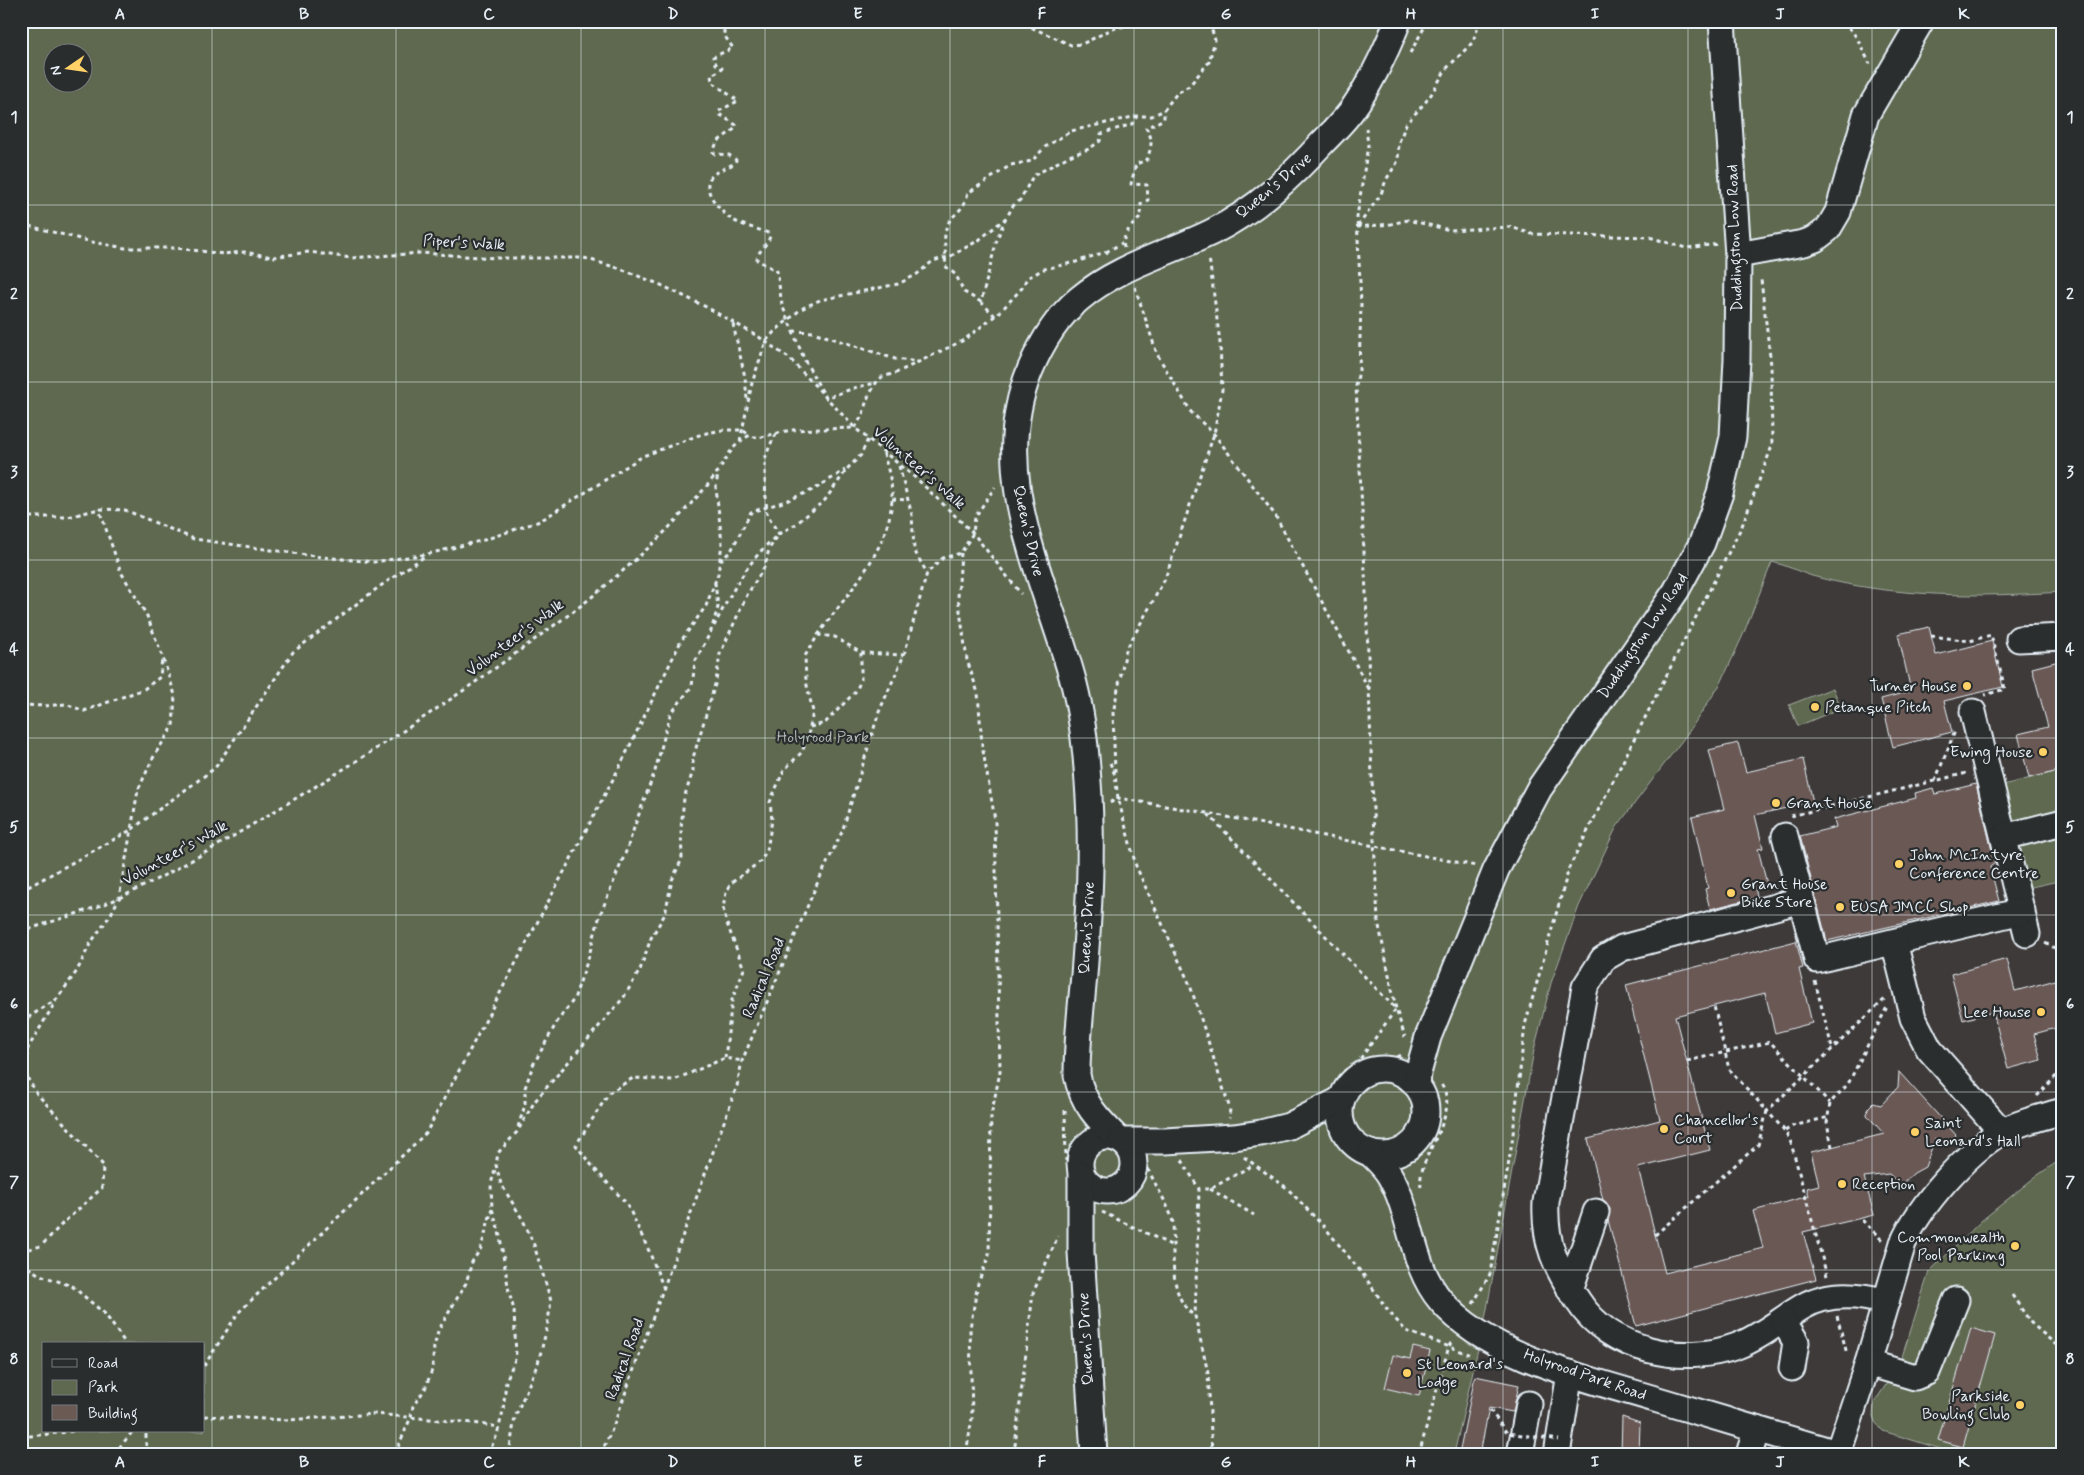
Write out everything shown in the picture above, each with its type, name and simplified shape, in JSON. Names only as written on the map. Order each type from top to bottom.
[{"type":"street","name":"Queen's Drive","points":[[1168,1140],[1139,1159],[1086,1104],[1082,1095],[1078,1075],[1089,908],[1090,814],[1084,744],[1074,685],[1025,532],[1016,487],[1014,449],[1017,414],[1025,382],[1038,352],[1055,325],[1076,301],[1097,285],[1128,267],[1155,258],[1207,234],[1239,218],[1262,201],[1304,163],[1352,110],[1379,63],[1398,21]]},
{"type":"street","name":"Duddingston Low Road","points":[[1417,1039],[1496,870],[1539,789],[1676,591],[1702,543],[1720,493],[1733,437],[1737,359],[1748,254],[1722,21]]},
{"type":"street","points":[[1748,254],[1815,240],[1828,229],[1838,212],[1866,115],[1921,21]]},
{"type":"street","points":[[2019,639],[2063,637]]},
{"type":"street","points":[[1785,836],[1817,960],[1894,942],[2024,922],[1987,768],[1965,718]]},
{"type":"street","points":[[2004,837],[2063,822]]},
{"type":"street","points":[[1801,900],[1622,948],[1604,959],[1585,987],[1546,1211],[1548,1239],[1557,1265],[1570,1290],[1589,1316],[1616,1336],[1652,1350],[1670,1353],[1709,1353],[1737,1346],[1758,1337],[1804,1306],[1832,1298],[1856,1295],[1886,1302]]},
{"type":"street","points":[[1894,942],[1901,989],[1929,1049],[2002,1132]]},
{"type":"street","points":[[1403,1206],[1404,1165],[1424,1125],[1426,1117],[1424,1100],[1417,1086],[1404,1075],[1396,1072],[1415,1054],[1417,1039]]},
{"type":"street","points":[[1417,1039],[1417,1086]]},
{"type":"street","name":"Queen's Drive","points":[[1094,1454],[1081,1252],[1093,1207],[1082,1175],[1080,1159],[1087,1145],[1101,1137],[1120,1140],[1168,1140],[1229,1137],[1261,1133],[1289,1126],[1342,1099],[1351,1084],[1364,1074],[1380,1070],[1396,1072]]},
{"type":"street","points":[[1342,1099],[1340,1116],[1350,1139]]},
{"type":"street","points":[[1839,1454],[1868,1363],[1898,1256],[1908,1230],[1954,1170],[2002,1132],[2063,1111]]},
{"type":"street","name":"Queen's Drive","points":[[1289,1126],[1305,1126],[1350,1139],[1362,1150],[1370,1153],[1390,1175],[1403,1206]]},
{"type":"street","points":[[1370,1153],[1386,1155],[1395,1153],[1416,1140]]},
{"type":"street","points":[[1093,1207],[1126,1183],[1139,1159]]},
{"type":"street","points":[[1082,1175],[1092,1187],[1093,1207]]},
{"type":"street","name":"Holyrood Park Road","points":[[1403,1206],[1416,1254],[1424,1275],[1441,1300],[1462,1322],[1475,1332],[1496,1343],[1570,1373],[1839,1454]]},
{"type":"street","points":[[1570,1290],[1596,1212]]},
{"type":"street","points":[[1868,1363],[1915,1377],[1927,1372],[1956,1300]]},
{"type":"street","points":[[1783,1320],[1796,1342],[1792,1368]]},
{"type":"street","points":[[1558,1447],[1570,1373]]},
{"type":"street","points":[[1520,1454],[1529,1404]]},
{"type":"street","points":[[1749,1454],[1757,1429]]},
{"type":"path","points":[[755,21],[724,30],[724,35],[732,48],[713,57],[716,64],[722,68],[711,75],[712,82],[738,101],[719,111],[719,114],[736,125],[736,128],[717,142],[713,152],[715,154],[729,155],[736,160],[735,163],[710,178],[708,184],[712,196],[731,219],[768,233],[770,236],[757,256],[757,260],[777,271],[782,305],[805,361],[826,398],[857,387],[876,383]]},
{"type":"path","points":[[1017,21],[1071,45],[1082,44],[1112,30],[1147,21]]},
{"type":"path","points":[[995,316],[981,302],[964,292],[956,275],[945,266],[946,257],[943,243],[947,225],[954,214],[964,205],[968,193],[1011,165],[1032,161],[1046,146],[1071,131],[1137,116],[1152,116],[1164,110],[1176,93],[1189,86],[1209,62],[1215,40],[1209,21]]},
{"type":"path","points":[[1357,227],[1381,194],[1386,180],[1398,161],[1399,142],[1406,124],[1429,98],[1446,69],[1472,44],[1478,30],[1478,21]]},
{"type":"path","points":[[1844,21],[1868,57],[1878,94]]},
{"type":"path","points":[[1164,110],[1164,119],[1146,128],[1150,134],[1152,145],[1147,160],[1136,164],[1131,184],[1147,185],[1148,200],[1141,204],[1141,217],[1129,228],[1123,243],[1128,267],[1158,354],[1191,412],[1214,434],[1274,515],[1370,690]]},
{"type":"path","points":[[981,302],[997,239],[1013,206],[1020,200],[1033,176],[1069,156],[1089,149],[1100,141],[1101,134],[1132,124],[1137,116]]},
{"type":"path","points":[[1358,1062],[1396,1009],[1378,921],[1356,386],[1359,370],[1361,304],[1357,227],[1359,198],[1368,145],[1365,120]]},
{"type":"path","points":[[740,441],[752,383],[766,342],[788,319],[800,309],[820,300],[898,284],[916,275],[933,261],[946,257],[979,240],[1007,217]]},
{"type":"path","points":[[1357,227],[1391,224],[1408,220],[1450,230],[1512,227],[1532,234],[1649,237],[1686,248],[1718,244],[1748,254],[1771,365],[1772,446],[1742,526],[1568,868],[1525,1025],[1512,1143],[1490,1274],[1449,1346],[1419,1454]]},
{"type":"path","name":"Piper's Walk","points":[[21,224],[92,242],[125,248],[177,248],[222,254],[244,252],[273,257],[309,252],[351,258],[421,253],[495,258],[584,258],[661,285],[733,324],[744,328],[790,359],[855,428]]},
{"type":"path","points":[[1207,234],[1221,352],[1222,390],[1214,434],[1165,579],[1126,650],[1113,712],[1115,775],[1118,798],[1136,866],[1190,985],[1214,1057],[1230,1109],[1229,1137],[1234,1149],[1286,1188],[1327,1230],[1365,1277],[1389,1312],[1406,1331],[1477,1357]]},
{"type":"path","points":[[855,428],[863,414],[867,399],[876,383],[882,377],[896,373],[964,340],[995,316],[1022,288],[1027,278],[1044,269],[1076,262],[1105,252],[1123,243]]},
{"type":"path","points":[[1105,252],[1116,254],[1124,259],[1128,267]]},
{"type":"path","points":[[733,324],[745,377],[747,404]]},
{"type":"path","points":[[794,331],[813,332],[895,359],[918,362]]},
{"type":"path","name":"Volunteer's Walk","points":[[21,932],[53,920],[85,912],[119,898],[241,832],[467,690],[588,600],[645,553],[686,510],[718,472],[726,456],[740,441],[750,435],[756,438],[791,430],[855,428],[899,464],[973,533],[1025,599]]},
{"type":"path","points":[[21,517],[68,517],[99,509],[125,510],[194,538],[322,557],[374,562],[428,554],[484,540],[540,521],[643,456],[702,434],[723,430],[742,430],[750,435]]},
{"type":"path","points":[[778,433],[770,445],[765,459],[767,516],[779,534]]},
{"type":"path","points":[[517,1132],[525,1105],[525,1088],[533,1065],[557,1022],[574,999],[588,959],[600,914],[628,849],[655,771],[670,715],[692,686],[695,662],[730,595],[763,547],[779,534],[796,524],[825,500],[848,468],[861,455],[868,439]]},
{"type":"path","points":[[725,1058],[732,1000],[744,969],[726,921],[723,908],[726,893],[731,883],[761,861],[767,850],[772,820],[770,802],[784,770],[802,752],[813,712],[806,681],[805,656],[877,552],[888,524],[892,499],[891,482],[883,451]]},
{"type":"path","points":[[899,464],[912,515],[914,550],[927,572],[943,558],[961,553]]},
{"type":"path","points":[[720,561],[731,551],[751,512],[815,489],[848,468]]},
{"type":"path","points":[[966,1454],[972,1418],[970,1328],[978,1283],[989,1256],[991,1116],[1000,1072],[995,820],[982,744],[978,693],[967,660],[958,597],[961,553],[973,533],[975,517],[1001,477],[1015,470]]},
{"type":"path","points":[[205,1364],[238,1313],[426,1133],[621,764],[682,641],[706,606],[715,582],[722,543],[716,488],[718,472]]},
{"type":"path","points":[[892,499],[908,500]]},
{"type":"path","points":[[21,1251],[42,1246],[63,1223],[102,1188],[103,1165],[37,1094],[25,1074],[28,1048],[57,999],[77,971],[90,944],[111,914],[119,898],[138,790],[155,754],[173,727],[175,695],[162,655],[147,616],[121,572],[99,509]]},
{"type":"path","points":[[394,1454],[411,1417],[413,1406],[426,1389],[432,1370],[434,1347],[438,1331],[466,1283],[472,1262],[481,1248],[492,1209],[492,1184],[498,1153],[517,1132],[535,1101],[624,997],[640,970],[651,938],[665,914],[672,880],[682,859],[681,828],[684,798],[693,771],[693,758],[716,681],[720,654],[747,595],[765,566],[769,549],[779,534]]},
{"type":"path","points":[[21,891],[131,830],[215,768],[293,652],[378,587],[428,554]]},
{"type":"path","name":"Radical Road","points":[[601,1454],[614,1427],[737,1086],[742,1061],[816,886],[842,832],[879,712],[904,655],[927,572]]},
{"type":"path","points":[[711,631],[718,607],[715,582]]},
{"type":"path","points":[[818,635],[835,637],[862,653],[904,655]]},
{"type":"path","points":[[1931,636],[1970,641],[1991,635],[2005,689],[1984,695],[1965,718],[1935,781]]},
{"type":"path","points":[[810,727],[825,724],[856,691],[861,680],[862,653]]},
{"type":"path","points":[[21,705],[44,706],[66,704],[84,711],[93,708],[144,689],[160,677],[162,655]]},
{"type":"path","points":[[1108,758],[1115,775]]},
{"type":"path","points":[[1785,836],[1780,818],[1987,768]]},
{"type":"path","points":[[1090,814],[1118,798],[1207,812],[1496,870]]},
{"type":"path","points":[[1207,812],[1396,1009],[1417,1039]]},
{"type":"path","points":[[1817,960],[1813,970],[1832,1048]]},
{"type":"path","points":[[1656,1235],[1758,1144],[1767,1111],[1805,1077],[1832,1048],[1889,995],[1901,989]]},
{"type":"path","points":[[1832,1147],[1827,1123],[1830,1103],[1848,1084],[1901,989]]},
{"type":"path","points":[[21,1022],[57,999]]},
{"type":"path","points":[[1714,1006],[1729,1069],[1785,1131],[1791,1143],[1849,1360],[1868,1363]]},
{"type":"path","points":[[1687,1061],[1770,1042],[1830,1103]]},
{"type":"path","points":[[664,1289],[627,1204],[593,1167],[576,1145],[609,1093],[633,1078],[674,1080],[725,1058],[742,1061]]},
{"type":"path","points":[[1785,1131],[1793,1126],[1829,1117]]},
{"type":"path","points":[[1168,1140],[1199,1189],[1195,1316],[1208,1374],[1212,1454]]},
{"type":"path","points":[[1139,1159],[1150,1174],[1172,1220],[1177,1291],[1181,1303],[1195,1316]]},
{"type":"path","points":[[496,1165],[501,1184],[534,1245],[551,1301],[543,1346],[538,1363],[515,1417],[509,1454]]},
{"type":"path","points":[[1199,1189],[1210,1189],[1253,1165]]},
{"type":"path","points":[[1210,1189],[1254,1215]]},
{"type":"path","points":[[1093,1207],[1173,1246]]},
{"type":"path","points":[[488,1454],[499,1427],[506,1381],[516,1357],[514,1310],[499,1232],[492,1209]]},
{"type":"path","points":[[1014,1454],[1033,1293],[1059,1234]]},
{"type":"path","points":[[21,1263],[40,1275],[72,1286],[105,1314],[125,1342]]},
{"type":"path","points":[[2012,1295],[2031,1323],[2063,1351]]},
{"type":"path","points":[[1490,1410],[1508,1433],[1558,1447]]},
{"type":"path","points":[[205,1416],[286,1420],[375,1414],[499,1427]]},
{"type":"path","points":[[21,1437],[67,1432]]},
{"type":"path","points":[[114,1454],[132,1432]]},
{"type":"path","points":[[146,1432],[146,1454]]},
{"type":"green space","name":"Holyrood Park","points":[[21,21],[2063,21],[2063,592],[1968,595],[1905,592],[1843,583],[1812,576],[1772,562],[1743,635],[1721,683],[1690,730],[1616,828],[1579,906],[1551,983],[1534,1050],[1486,1314],[1454,1454],[21,1454]]},
{"type":"green space","name":"Petanque Pitch","points":[[1833,688],[1841,708],[1798,726],[1789,705]]},
{"type":"green space","points":[[2063,770],[2063,813],[2011,823],[1999,786]]},
{"type":"green space","points":[[2063,830],[2063,880],[2022,889],[2016,845]]},
{"type":"green space","points":[[2063,1158],[2063,1454],[1957,1454],[1883,1431],[1875,1422],[1873,1416],[1874,1403],[1900,1363],[1929,1272],[1981,1221],[2035,1177]]},
{"type":"building","name":"Turner House","points":[[1929,627],[1936,655],[1992,641],[2003,687],[1944,701],[1952,732],[1893,747],[1881,699],[1911,691],[1898,634]]},
{"type":"building","points":[[2063,660],[2063,770],[2029,778],[2018,734],[2048,727],[2032,668]]},
{"type":"building","name":"Grant House","points":[[1738,743],[1746,772],[1803,759],[1813,802],[1755,815],[1763,848],[1758,849],[1767,884],[1755,887],[1757,897],[1710,909],[1705,889],[1708,888],[1692,817],[1724,809],[1709,750]]},
{"type":"building","name":"John McIntyre Conference Centre","points":[[1976,784],[1995,863],[1990,867],[1999,901],[1827,941],[1800,836],[1836,827],[1834,819],[1916,798],[1915,793],[1933,788],[1935,794]]},
{"type":"building","name":"Chancellor's Court","points":[[1796,941],[1803,968],[1799,969],[1812,1023],[1775,1033],[1765,993],[1675,1016],[1710,1150],[1638,1168],[1665,1273],[1763,1248],[1753,1211],[1809,1196],[1807,1188],[1819,1185],[1811,1152],[1884,1134],[1867,1115],[1868,1108],[1873,1103],[1881,1105],[1898,1087],[1899,1072],[1956,1135],[1945,1147],[1935,1139],[1925,1167],[1914,1173],[1901,1185],[1889,1174],[1864,1177],[1874,1215],[1803,1232],[1816,1279],[1636,1326],[1608,1220],[1610,1209],[1603,1200],[1588,1139],[1660,1120],[1626,985]]},
{"type":"building","name":"Lee House","points":[[2007,959],[2015,991],[2063,978],[2063,1026],[2034,1034],[2041,1060],[2008,1069],[1993,1012],[1963,1020],[1951,974]]},
{"type":"building","points":[[1971,1328],[1995,1335],[1963,1447],[1938,1440]]},
{"type":"building","name":"St Leonard's Lodge","points":[[1413,1347],[1430,1351],[1419,1396],[1385,1388],[1393,1355],[1410,1359]]},
{"type":"building","points":[[1475,1376],[1519,1385],[1513,1412],[1489,1408],[1480,1454],[1459,1454]]},
{"type":"building","points":[[1622,1417],[1640,1423],[1639,1454],[1621,1454]]},
{"type":"place","name":"Turner House","points":[[1967,686]]},
{"type":"place","name":"Petanque Pitch","points":[[1815,707]]},
{"type":"place","name":"Ewing House","points":[[2043,752]]},
{"type":"place","name":"Grant House","points":[[1776,803]]},
{"type":"place","name":"John McIntyre Conference Centre","points":[[1899,864]]},
{"type":"place","name":"Grant House Bike Store","points":[[1731,893]]},
{"type":"place","name":"EUSA JMCC Shop","points":[[1840,907]]},
{"type":"place","name":"Lee House","points":[[2041,1012]]},
{"type":"place","name":"Chancellor's Court","points":[[1664,1129]]},
{"type":"place","name":"Saint Leonard's Hall","points":[[1915,1132]]},
{"type":"place","name":"Reception","points":[[1842,1184]]},
{"type":"place","name":"Commonwealth Pool Parking","points":[[2015,1246]]},
{"type":"place","name":"St Leonard's Lodge","points":[[1407,1373]]},
{"type":"place","name":"Parkside Bowling Club","points":[[2020,1405]]}]
